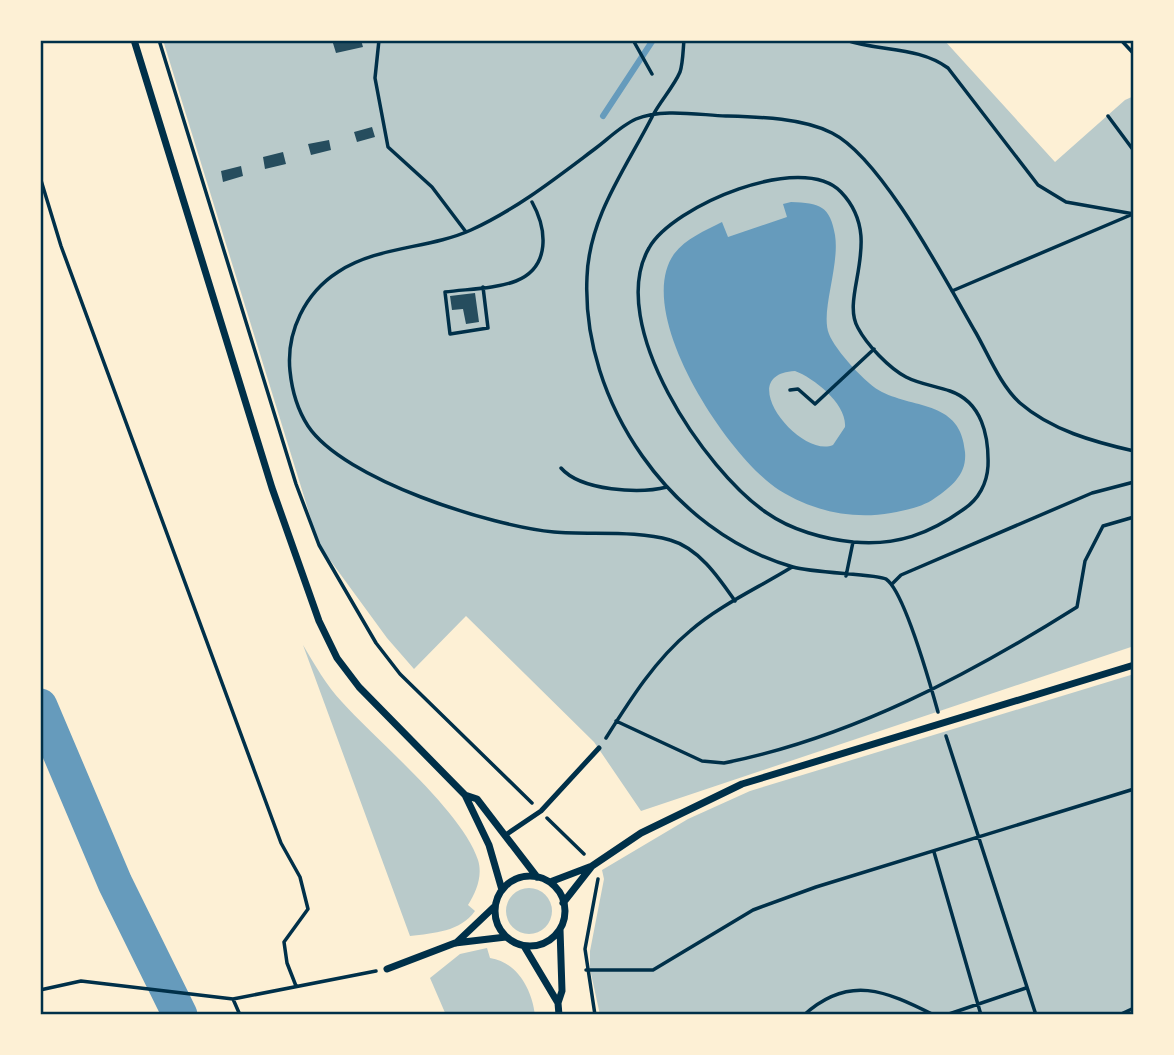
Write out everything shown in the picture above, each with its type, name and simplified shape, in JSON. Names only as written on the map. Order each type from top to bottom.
[{"type":"street","points":[[134,40],[272,488],[318,621],[337,658],[359,687],[465,795],[489,845],[502,890]]},
{"type":"street","points":[[564,902],[594,869],[641,833],[742,784],[1134,664]]},
{"type":"street","points":[[465,795],[477,799],[507,834],[537,877],[550,883],[564,902],[560,929],[562,991],[558,1003],[559,1015]]},
{"type":"street","points":[[550,883],[594,869]]},
{"type":"street","points":[[455,943],[495,907],[502,890],[512,881],[537,877]]},
{"type":"street","points":[[495,907],[496,924],[506,937],[524,946],[538,945],[550,939],[560,929]]},
{"type":"street","points":[[387,969],[455,943],[506,937]]},
{"type":"street","points":[[524,946],[558,1003]]},
{"type":"lane","points":[[507,834],[541,811],[599,748]]},
{"type":"path","points":[[159,40],[296,484],[319,545],[376,643],[400,674],[586,856]]},
{"type":"path","points":[[379,40],[375,78],[388,147],[432,187],[466,232]]},
{"type":"path","points":[[684,40],[680,71],[652,116],[640,145],[613,186],[591,242],[587,307],[595,355],[620,417],[642,454],[688,509],[725,538],[747,551],[792,567],[846,576],[878,576],[892,584],[907,616],[1036,1015]]},
{"type":"path","points":[[846,40],[913,52],[939,61],[948,68],[1038,185],[1066,202],[1134,214]]},
{"type":"path","points":[[1121,40],[1134,54]]},
{"type":"path","points":[[634,42],[652,74]]},
{"type":"path","points":[[735,601],[706,564],[680,543],[666,538],[527,528],[475,516],[376,476],[329,447],[309,427],[297,405],[289,362],[296,321],[320,284],[351,264],[369,257],[421,247],[466,232],[528,198],[636,119],[652,116],[752,117],[808,125],[833,133],[871,165],[952,291],[1016,400],[1034,414],[1070,432],[1134,451]]},
{"type":"path","points":[[1108,116],[1134,151]]},
{"type":"path","points":[[40,177],[61,246],[276,830],[300,877],[308,909],[285,943],[296,986]]},
{"type":"path","points":[[796,177],[815,179],[842,193],[858,221],[863,257],[851,311],[857,328],[874,349],[905,376],[953,392],[976,412],[989,441],[987,482],[971,505],[918,537],[880,544],[853,542],[811,534],[768,514],[726,477],[694,439],[660,380],[646,339],[639,298],[645,254],[654,238],[671,222],[728,194],[796,177]]},
{"type":"path","points":[[483,286],[488,328],[450,334],[443,294],[521,278],[542,254],[543,225],[532,202]]},
{"type":"path","points":[[952,291],[1134,214]]},
{"type":"path","points":[[790,390],[797,388],[815,404],[874,349]]},
{"type":"path","points":[[561,468],[571,477],[607,487],[636,491],[667,487]]},
{"type":"path","points":[[892,584],[901,575],[1092,494],[1134,482]]},
{"type":"path","points":[[616,721],[702,761],[724,763],[866,720],[1012,648],[1077,607],[1086,561],[1103,526],[1134,517]]},
{"type":"path","points":[[846,576],[853,542]]},
{"type":"path","points":[[599,748],[666,653],[691,629],[792,567]]},
{"type":"path","points":[[586,970],[653,970],[753,909],[977,836],[1134,789]]},
{"type":"path","points":[[934,852],[981,1015]]},
{"type":"path","points":[[594,869],[598,883],[585,949],[586,970],[595,1015]]},
{"type":"path","points":[[40,990],[81,981],[233,999],[387,969]]},
{"type":"path","points":[[946,1015],[978,1002],[1027,988]]},
{"type":"path","points":[[804,1015],[819,1002],[856,989],[881,991],[934,1015]]},
{"type":"path","points":[[233,999],[240,1015]]},
{"type":"path","points":[[1119,1015],[1134,1008]]},
{"type":"shaded area","points":[[163,40],[944,40],[1055,162],[1125,100],[1134,96],[1134,646],[641,811],[594,742],[466,616],[414,669],[387,638],[319,545]]},
{"type":"shaded area","points":[[303,645],[336,695],[418,778],[455,820],[469,841],[478,860],[480,872],[468,905],[475,911],[462,923],[446,930],[410,936]]},
{"type":"shaded area","points":[[1134,674],[1134,1015],[600,1015],[590,969],[590,951],[604,879],[602,870],[688,819],[750,791]]},
{"type":"shaded area","points":[[529,888],[545,895],[552,911],[545,927],[529,934],[513,927],[506,911],[513,895]]},
{"type":"shaded area","points":[[487,948],[490,958],[508,965],[522,978],[535,1015],[446,1015],[430,978],[460,954]]},
{"type":"water","points":[[791,202],[816,205],[827,212],[833,225],[836,247],[827,325],[829,334],[844,358],[882,392],[946,415],[962,435],[965,460],[961,473],[947,489],[925,504],[891,513],[862,515],[833,512],[792,497],[758,473],[736,448],[692,382],[676,347],[666,312],[664,280],[674,254],[690,239],[722,222],[728,237],[787,217],[783,204]],"holes":[[[795,371],[828,393],[841,410],[845,427],[833,445],[819,446],[804,440],[790,429],[778,414],[771,399],[770,386],[777,376]]]},
{"type":"building","points":[[332,40],[361,40],[363,47],[336,53]]},
{"type":"building","points":[[372,127],[375,137],[357,142],[354,132]]},
{"type":"building","points":[[329,140],[331,150],[311,155],[308,144]]},
{"type":"building","points":[[283,152],[286,164],[265,169],[263,157]]},
{"type":"building","points":[[241,166],[243,176],[223,182],[221,171]]},
{"type":"building","points":[[475,293],[479,322],[466,324],[463,309],[452,310],[450,296]]},
{"type":"waterway","points":[[603,116],[653,40]]},
{"type":"waterway","points":[[40,706],[115,883],[180,1015]]}]
